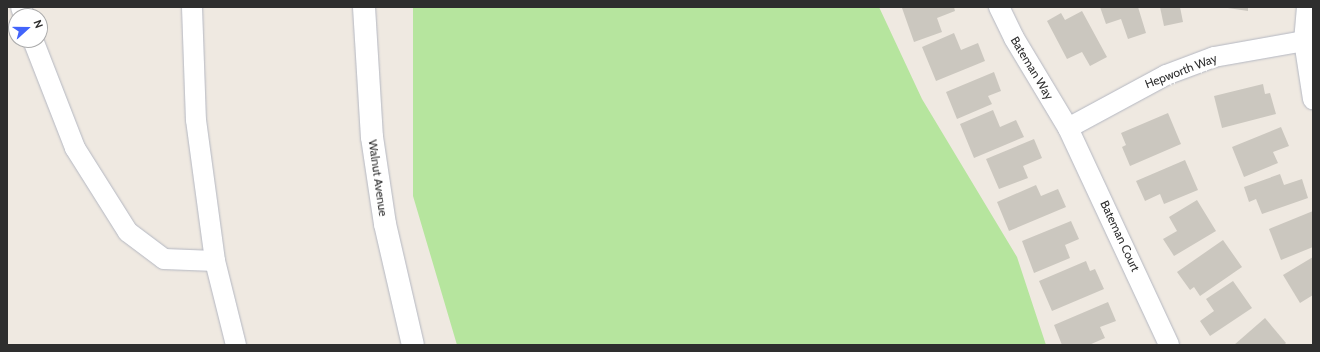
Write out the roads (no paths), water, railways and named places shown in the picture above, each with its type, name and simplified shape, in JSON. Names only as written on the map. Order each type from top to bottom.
[{"type":"street","points":[[192,7],[196,120],[214,261],[236,345]]},
{"type":"street","name":"Walnut Avenue","points":[[364,7],[374,151],[385,224],[413,345]]},
{"type":"street","name":"Bateman Way","points":[[999,7],[1014,38],[1068,128]]},
{"type":"street","points":[[1307,7],[1304,41],[1313,99]]},
{"type":"street","name":"Hepworth Way","points":[[1068,128],[1109,103],[1166,75],[1214,57],[1304,41]]},
{"type":"street","points":[[36,48],[75,148],[128,232],[164,259],[214,261]]},
{"type":"street","name":"Bateman Court","points":[[1068,128],[1169,345]]}]
